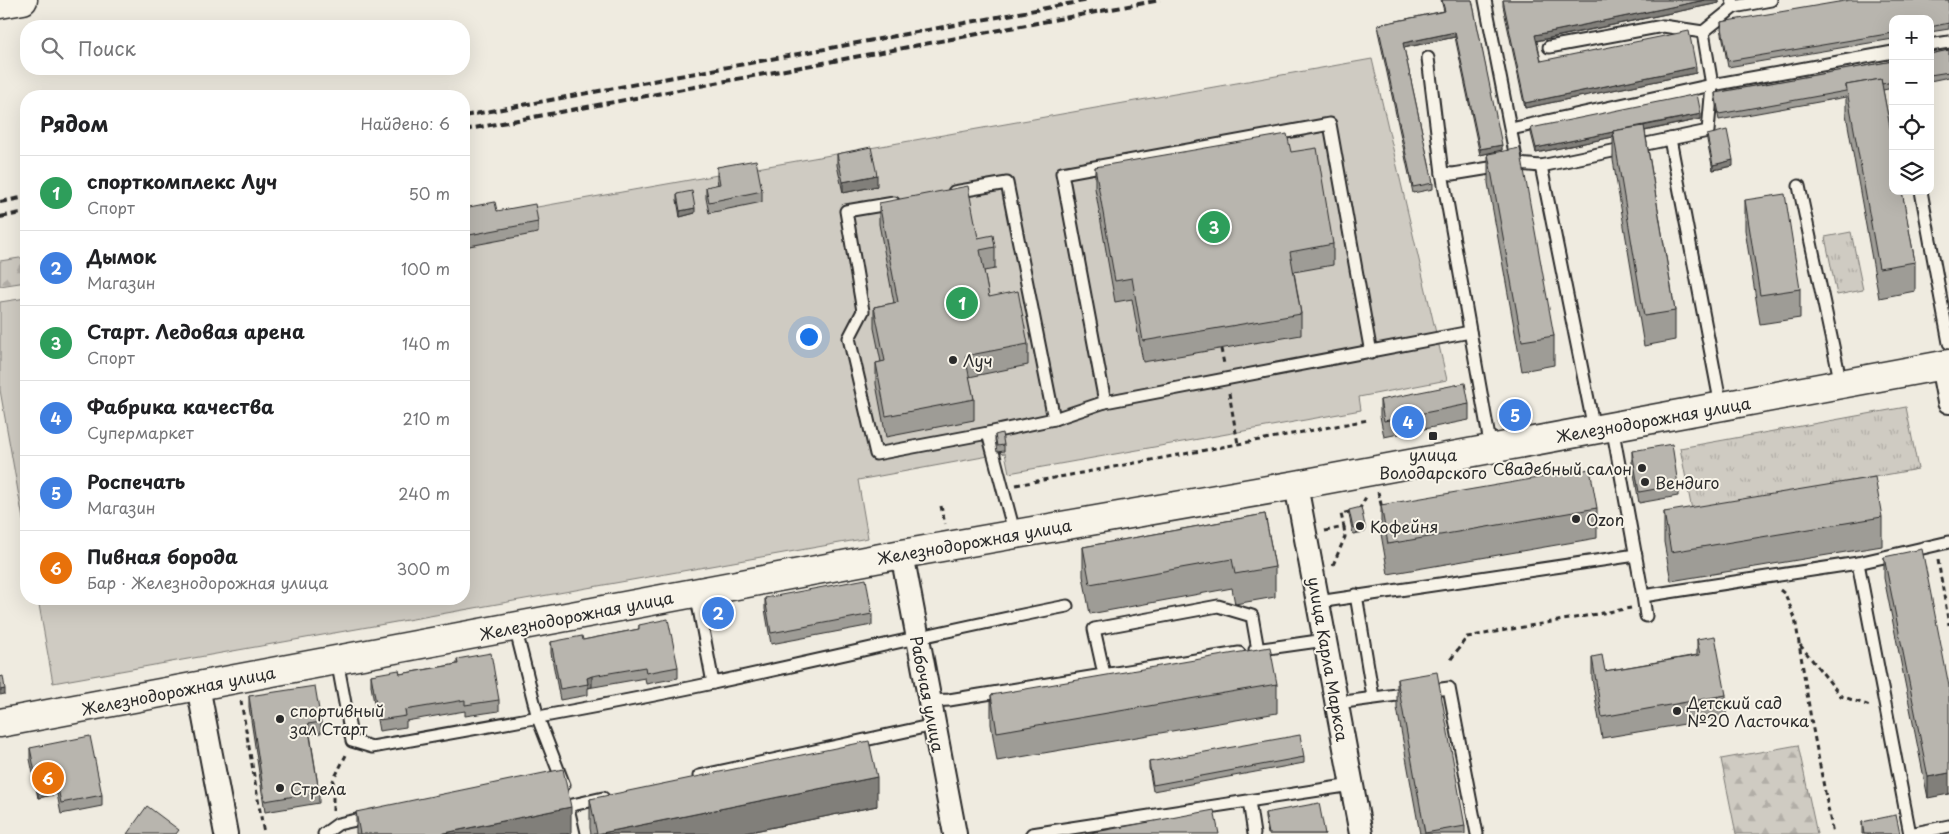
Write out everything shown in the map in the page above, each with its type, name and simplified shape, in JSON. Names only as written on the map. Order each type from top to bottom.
[{"type":"main road","points":[[0,4],[23,0]]},
{"type":"main road","name":"Железнодорожная улица","points":[[0,723],[902,554],[1296,485],[1841,384],[1947,357]]},
{"type":"street","points":[[1947,357],[1949,402]]},
{"type":"street","name":"улица Карла Маркса","points":[[1296,485],[1361,834]]},
{"type":"street","name":"Рабочая улица","points":[[902,554],[955,834]]},
{"type":"street","points":[[198,686],[223,832]]},
{"type":"lane","points":[[1485,0],[1483,0],[1517,164]]},
{"type":"lane","points":[[1703,32],[1733,3],[1771,0]]},
{"type":"lane","points":[[1549,47],[1663,26],[1703,32]]},
{"type":"lane","points":[[1442,173],[1453,174],[1517,164],[1541,166],[1708,131],[1712,84],[1703,32]]},
{"type":"lane","points":[[1934,44],[1949,42]]},
{"type":"lane","points":[[1511,129],[1712,84],[1889,53]]},
{"type":"lane","points":[[1428,58],[1442,173],[1492,449]]},
{"type":"lane","points":[[1105,402],[1062,174],[1091,168],[1330,124],[1371,353]]},
{"type":"lane","points":[[1670,139],[1721,406]]},
{"type":"lane","points":[[1541,166],[1636,555],[1644,606],[1760,578],[1858,563],[1949,542]]},
{"type":"lane","points":[[941,194],[1007,183],[1054,419]]},
{"type":"lane","points":[[1799,186],[1841,384]]},
{"type":"lane","points":[[1922,195],[1947,357]]},
{"type":"lane","points":[[903,201],[846,211],[863,311],[849,338],[876,454],[1054,419],[1105,402],[1371,353],[1470,332]]},
{"type":"lane","points":[[988,433],[1014,535]]},
{"type":"lane","points":[[1318,602],[1636,555]]},
{"type":"lane","points":[[1858,563],[1910,834],[1949,826]]},
{"type":"lane","points":[[696,593],[713,683]]},
{"type":"lane","points":[[1356,595],[1373,697]]},
{"type":"lane","points":[[337,660],[352,740],[372,746],[538,718],[713,683],[1067,606]]},
{"type":"lane","points":[[1104,674],[1094,629],[1218,606],[1252,616],[1258,650]]},
{"type":"lane","points":[[515,627],[538,718],[558,782],[568,806],[574,834]]},
{"type":"lane","points":[[930,701],[949,700],[1325,640]]},
{"type":"lane","points":[[1337,703],[1449,688],[1478,834]]},
{"type":"lane","points":[[683,780],[934,725]]},
{"type":"lane","points":[[1032,834],[1352,784]]},
{"type":"lane","points":[[568,806],[616,795]]},
{"type":"lane","points":[[1249,801],[1254,834]]},
{"type":"lane","points":[[326,832],[338,824],[387,814]]},
{"type":"path","points":[[1221,349],[1238,444]]},
{"type":"path","points":[[1014,485],[1368,420]]},
{"type":"path","points":[[1377,486],[1383,514]]},
{"type":"path","points":[[1331,568],[1346,537],[1341,514],[1359,510],[1371,487]]},
{"type":"path","points":[[1324,531],[1344,526]]},
{"type":"path","points":[[1935,545],[1949,626]]},
{"type":"path","points":[[1760,578],[1785,594],[1795,618],[1811,718],[1833,834]]},
{"type":"path","points":[[1450,659],[1467,637],[1644,606]]},
{"type":"path","points":[[1799,645],[1841,696],[1887,711]]},
{"type":"path","points":[[240,696],[264,834]]},
{"type":"path","points":[[326,832],[333,809],[333,781],[352,740]]},
{"type":"green space","name":"Луч","points":[[1372,59],[1447,380],[1359,397],[1361,410],[1009,473],[1005,453],[858,480],[868,538],[53,683],[39,605],[470,605],[470,219]]},
{"type":"green space","points":[[1851,232],[1863,290],[1837,295],[1825,237]]},
{"type":"green space","points":[[20,258],[20,283],[0,286],[0,261]]},
{"type":"green space","points":[[20,299],[20,502],[0,390],[0,302]]},
{"type":"green space","points":[[1906,407],[1918,469],[1692,510],[1680,448]]},
{"type":"green space","points":[[1798,745],[1817,834],[1736,834],[1721,759]]},
{"type":"building","points":[[1442,0],[1472,0],[1502,145],[1480,149],[1455,32],[1403,43],[1433,183],[1413,187],[1378,25],[1445,11]]},
{"type":"building","points":[[1503,0],[1705,0],[1535,35],[1541,61],[1689,31],[1696,67],[1525,103]]},
{"type":"building","points":[[1850,0],[1949,0],[1949,23],[1934,26],[1934,15],[1889,15],[1889,34],[1728,61],[1721,22]]},
{"type":"building","points":[[1949,50],[1949,72],[1934,74],[1934,53]]},
{"type":"building","points":[[1889,62],[1889,83],[1882,84],[1881,79],[1846,85],[1846,91],[1719,114],[1715,93]]},
{"type":"building","points":[[1881,79],[1889,122],[1889,195],[1903,195],[1915,262],[1879,268],[1846,85]]},
{"type":"building","points":[[1697,94],[1701,114],[1536,148],[1531,128]]},
{"type":"building","points":[[1644,126],[1675,311],[1644,316],[1613,131]]},
{"type":"building","points":[[1727,130],[1733,160],[1713,165],[1707,135]]},
{"type":"building","points":[[1287,134],[1291,152],[1317,148],[1333,244],[1290,252],[1301,314],[1143,341],[1132,278],[1115,281],[1095,167]]},
{"type":"building","points":[[871,147],[877,175],[843,182],[837,154]]},
{"type":"building","points":[[1520,148],[1554,336],[1522,341],[1488,154]]},
{"type":"building","points":[[756,160],[762,191],[709,202],[706,187],[720,184],[717,167]]},
{"type":"building","points":[[968,186],[978,238],[993,235],[995,247],[980,250],[989,297],[1018,291],[1028,344],[965,356],[974,399],[886,416],[876,363],[885,361],[874,307],[898,302],[879,203]]},
{"type":"building","points":[[692,191],[695,208],[680,211],[677,194]]},
{"type":"building","points":[[1785,194],[1800,289],[1760,295],[1745,200]]},
{"type":"building","points":[[495,202],[497,211],[535,204],[538,222],[470,235],[470,207]]},
{"type":"building","points":[[1465,383],[1469,404],[1384,421],[1380,400]]},
{"type":"building","points":[[1002,433],[1004,445],[997,446],[995,435]]},
{"type":"building","points":[[1672,444],[1678,485],[1639,492],[1632,451]]},
{"type":"building","points":[[1590,469],[1597,508],[1388,544],[1381,505]]},
{"type":"building","points":[[1875,477],[1882,517],[1671,552],[1664,512]]},
{"type":"building","points":[[1361,507],[1365,526],[1353,528],[1349,510]]},
{"type":"building","points":[[1265,514],[1275,567],[1235,574],[1232,559],[1090,584],[1083,547]]},
{"type":"building","points":[[1922,549],[1949,686],[1949,773],[1928,777],[1884,557]]},
{"type":"building","points":[[866,579],[872,614],[771,633],[765,598]]},
{"type":"building","points":[[668,619],[678,667],[646,673],[645,667],[592,676],[587,678],[588,684],[560,689],[551,642],[582,636],[583,640],[639,629],[639,625]]},
{"type":"building","points":[[1715,636],[1726,695],[1602,717],[1592,657],[1602,655],[1605,671],[1700,655],[1697,639]]},
{"type":"building","points":[[1270,647],[1277,684],[997,732],[991,695]]},
{"type":"building","points":[[491,653],[499,700],[465,705],[465,700],[405,710],[406,716],[379,720],[371,675],[399,670],[400,674],[458,664],[457,659]]},
{"type":"building","points":[[1437,672],[1465,826],[1425,833],[1397,679]]},
{"type":"building","points":[[3,676],[5,689],[0,690],[0,677]]},
{"type":"building","points":[[315,686],[321,722],[308,724],[319,792],[265,801],[249,696]]},
{"type":"building","points":[[1300,735],[1304,757],[1153,785],[1149,762]]},
{"type":"building","points":[[90,736],[102,795],[61,803],[57,783],[38,787],[30,748]]},
{"type":"building","points":[[869,741],[877,777],[597,834],[590,799]]},
{"type":"building","points":[[563,769],[571,807],[440,834],[360,834],[356,812]]},
{"type":"building","points":[[1319,803],[1325,834],[1269,834],[1265,813]]},
{"type":"building","points":[[147,806],[179,830],[176,834],[127,834]]},
{"type":"building","points":[[1214,810],[1219,834],[1085,834]]},
{"type":"building","points":[[1896,815],[1900,834],[1864,834],[1862,822]]},
{"type":"railway","points":[[470,115],[1089,0]]},
{"type":"railway","points":[[470,129],[1160,0]]},
{"type":"railway","points":[[0,202],[20,198]]},
{"type":"railway","points":[[0,217],[20,213]]},
{"type":"place","name":"Старт. Ледовая арена","points":[[1214,227]]},
{"type":"place","name":"спорткомплекс Луч","points":[[962,303]]},
{"type":"place","name":"Луч","points":[[953,360]]},
{"type":"place","name":"Роспечать","points":[[1515,415]]},
{"type":"place","name":"Фабрика качества","points":[[1408,422]]},
{"type":"place","name":"улица Володарского","points":[[1433,436]]},
{"type":"place","name":"Свадебный салон","points":[[1642,468]]},
{"type":"place","name":"Вендиго","points":[[1645,482]]},
{"type":"place","name":"Ozon","points":[[1576,519]]},
{"type":"place","name":"Кофейня","points":[[1360,526]]},
{"type":"place","name":"Дымок","points":[[718,613]]},
{"type":"place","name":"Детский сад №20 Ласточка","points":[[1677,711]]},
{"type":"place","name":"спортивный зал Старт","points":[[280,719]]},
{"type":"place","name":"Пивная борода","points":[[48,778]]},
{"type":"place","name":"Стрела","points":[[280,788]]}]
